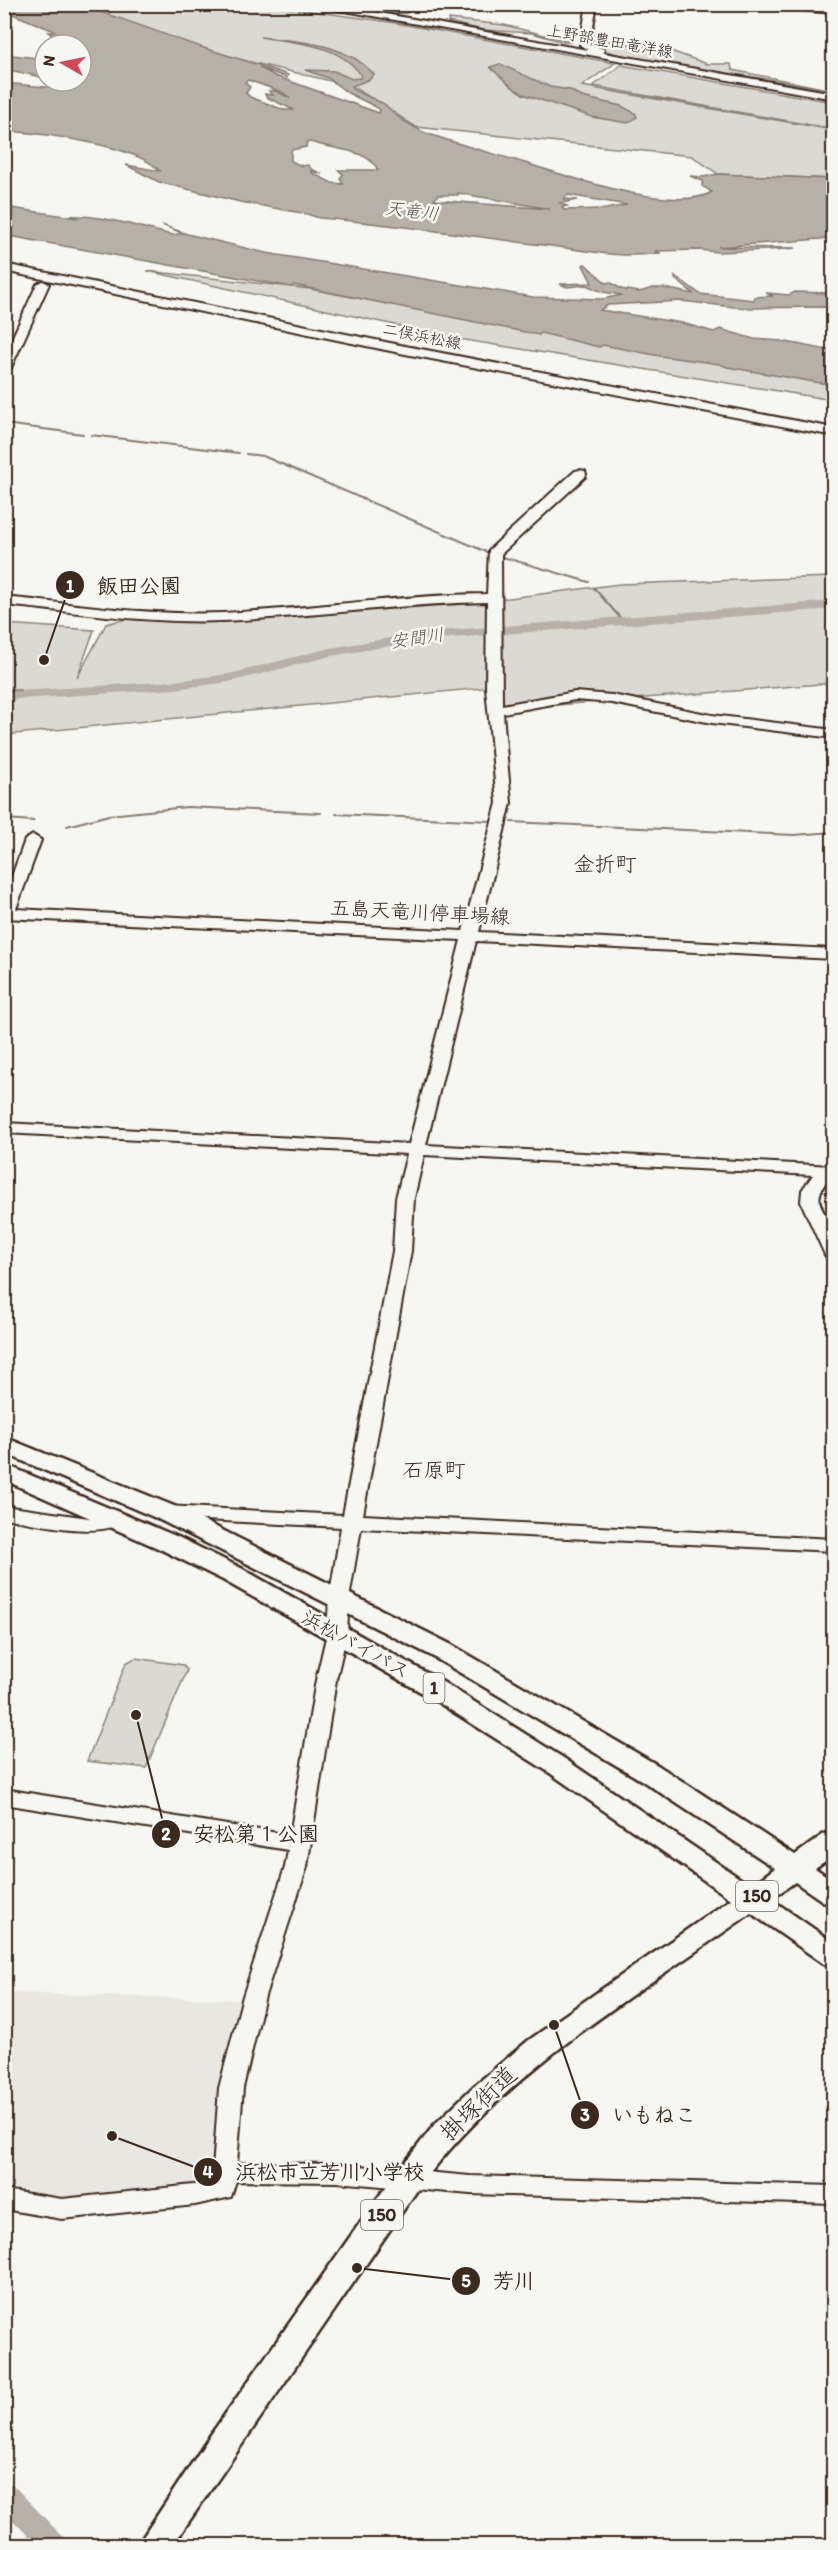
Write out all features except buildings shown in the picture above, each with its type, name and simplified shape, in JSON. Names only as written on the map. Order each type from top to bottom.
[{"type":"highway","name":"浜松バイパス","points":[[4,1444],[165,1512],[441,1650],[570,1724],[721,1818],[834,1895]]},
{"type":"highway","name":"浜松バイパス","points":[[4,1471],[232,1574],[437,1690],[556,1765],[834,1958]]},
{"type":"highway","name":"掛塚街道","points":[[153,2546],[283,2354],[406,2181],[434,2146],[498,2081],[549,2042],[834,1841]]},
{"type":"street","name":"上野部豊田竜洋線","points":[[309,4],[834,96]]},
{"type":"street","points":[[592,4],[585,45],[626,59]]},
{"type":"street","points":[[762,4],[834,10]]},
{"type":"street","name":"二俣浜松線","points":[[4,267],[400,349],[834,432]]},
{"type":"street","points":[[4,370],[43,284]]},
{"type":"street","points":[[4,2199],[63,2209],[195,2196],[223,2190],[231,2088],[254,1996],[296,1867],[326,1680],[337,1633],[339,1599],[352,1520],[402,1251],[405,1198],[415,1150],[504,803],[493,688],[494,553],[580,474]]},
{"type":"street","points":[[4,602],[160,616],[222,617],[432,599],[494,598]]},
{"type":"street","points":[[496,710],[564,697],[604,698],[712,719],[834,734]]},
{"type":"street","points":[[6,913],[33,840]]},
{"type":"street","name":"五島天竜川停車場線","points":[[6,913],[834,954]]},
{"type":"street","points":[[4,1128],[830,1171]]},
{"type":"street","points":[[830,1171],[811,1190],[810,1202],[834,1255]]},
{"type":"street","points":[[4,1512],[97,1525],[114,1519]]},
{"type":"street","points":[[165,1512],[834,1545]]},
{"type":"street","points":[[4,1796],[299,1844]]},
{"type":"street","points":[[224,2172],[337,2173],[470,2186],[834,2195]]},
{"type":"shaded area","points":[[69,5],[267,5],[390,22],[615,63],[582,86],[833,130],[833,179],[718,174],[692,156],[416,127],[352,86],[233,58]]},
{"type":"shaded area","points":[[336,5],[389,5],[409,10],[407,13],[395,14]]},
{"type":"shaded area","points":[[449,19],[504,25],[573,42],[563,42],[532,33],[482,30],[448,22]]},
{"type":"shaded area","points":[[590,38],[671,51],[707,64],[731,64],[732,70],[833,90],[623,56],[590,46]]},
{"type":"shaded area","points":[[621,65],[833,102],[833,129],[593,86]]},
{"type":"shaded area","points":[[147,271],[310,289],[451,316],[833,381],[833,400],[459,339]]},
{"type":"shaded area","points":[[833,577],[833,683],[496,710],[492,687],[5,735],[5,692],[21,690],[5,690],[5,624],[94,630],[77,678],[106,624],[137,616],[405,605],[509,598],[620,584]]},
{"type":"shaded area","points":[[135,1658],[183,1665],[187,1670],[146,1768],[87,1761],[126,1663]]},
{"type":"shaded area","points":[[5,1993],[245,2000],[215,2186],[64,2203],[5,2193]]},
{"type":"water","name":"天竜川","points":[[69,4],[100,12],[288,75],[287,78],[259,67],[275,76],[379,113],[380,110],[376,107],[348,93],[328,78],[305,70],[334,71],[352,79],[360,78],[361,75],[352,64],[341,56],[315,46],[260,37],[321,45],[349,55],[374,74],[370,79],[352,86],[352,89],[384,104],[402,120],[423,132],[620,191],[673,199],[695,198],[712,192],[702,186],[703,181],[690,176],[703,177],[718,174],[833,179],[833,238],[718,247],[796,248],[787,249],[718,252],[655,251],[660,253],[646,255],[605,254],[406,227],[319,218],[159,182],[126,165],[160,171],[148,162],[110,147],[41,134],[5,131],[5,83],[33,86],[33,93],[93,93],[93,33],[49,33],[55,32],[5,11],[5,5]],"holes":[[[248,80],[282,92],[290,98],[276,91],[269,91],[273,95],[265,94],[266,97],[294,110],[284,110],[250,97],[246,93],[250,87],[245,83]],[[307,142],[355,153],[369,159],[378,170],[338,170],[343,174],[340,179],[343,184],[332,183],[312,173],[311,171],[322,174],[308,165],[302,166],[291,161],[291,150],[306,147]],[[458,193],[550,209],[434,200],[438,195],[458,195]],[[568,195],[627,205],[606,209],[564,210],[562,207],[567,206],[560,203],[578,200],[564,199]]]},
{"type":"water","points":[[4,54],[33,58],[33,75],[5,69]]},
{"type":"water","points":[[500,64],[550,87],[570,90],[582,97],[621,106],[635,113],[637,117],[628,123],[592,117],[523,94],[490,67]]},
{"type":"water","points":[[5,207],[105,219],[173,235],[182,233],[162,225],[187,234],[266,253],[533,297],[602,299],[622,295],[603,292],[586,285],[567,287],[560,284],[592,283],[583,265],[585,264],[606,283],[610,282],[621,289],[639,292],[664,288],[694,294],[675,279],[675,276],[700,294],[754,300],[755,297],[773,296],[766,293],[789,295],[795,292],[833,293],[833,312],[829,307],[743,308],[681,301],[608,305],[600,310],[682,323],[714,332],[720,329],[754,339],[781,341],[833,351],[833,385],[603,345],[599,347],[541,333],[539,335],[294,285],[291,287],[9,236],[5,234]]},
{"type":"waterway","points":[[4,424],[83,434]]},
{"type":"waterway","points":[[91,435],[239,453]]},
{"type":"waterway","points":[[246,454],[263,456],[489,553]]},
{"type":"waterway","points":[[499,556],[589,582]]},
{"type":"waterway","points":[[594,588],[624,622]]},
{"type":"waterway","name":"安間川","points":[[4,696],[175,685],[229,678],[330,652],[425,636],[834,605]]},
{"type":"waterway","points":[[67,826],[109,815],[187,807],[321,813]]},
{"type":"waterway","points":[[336,814],[491,821]]},
{"type":"waterway","points":[[4,819],[34,821]]},
{"type":"waterway","points":[[511,822],[794,835],[834,832]]},
{"type":"waterway","points":[[4,2493],[55,2546]]},
{"type":"place","name":"飯田公園","points":[[44,660]]},
{"type":"place","name":"安松第１公園","points":[[136,1715]]},
{"type":"place","name":"いもねこ","points":[[554,2025]]},
{"type":"place","name":"浜松市立芳川小学校","points":[[112,2136]]},
{"type":"place","name":"芳川","points":[[357,2268]]},
{"type":"district","name":"金折町","points":[[605,863]]},
{"type":"district","name":"石原町","points":[[434,1469]]}]
